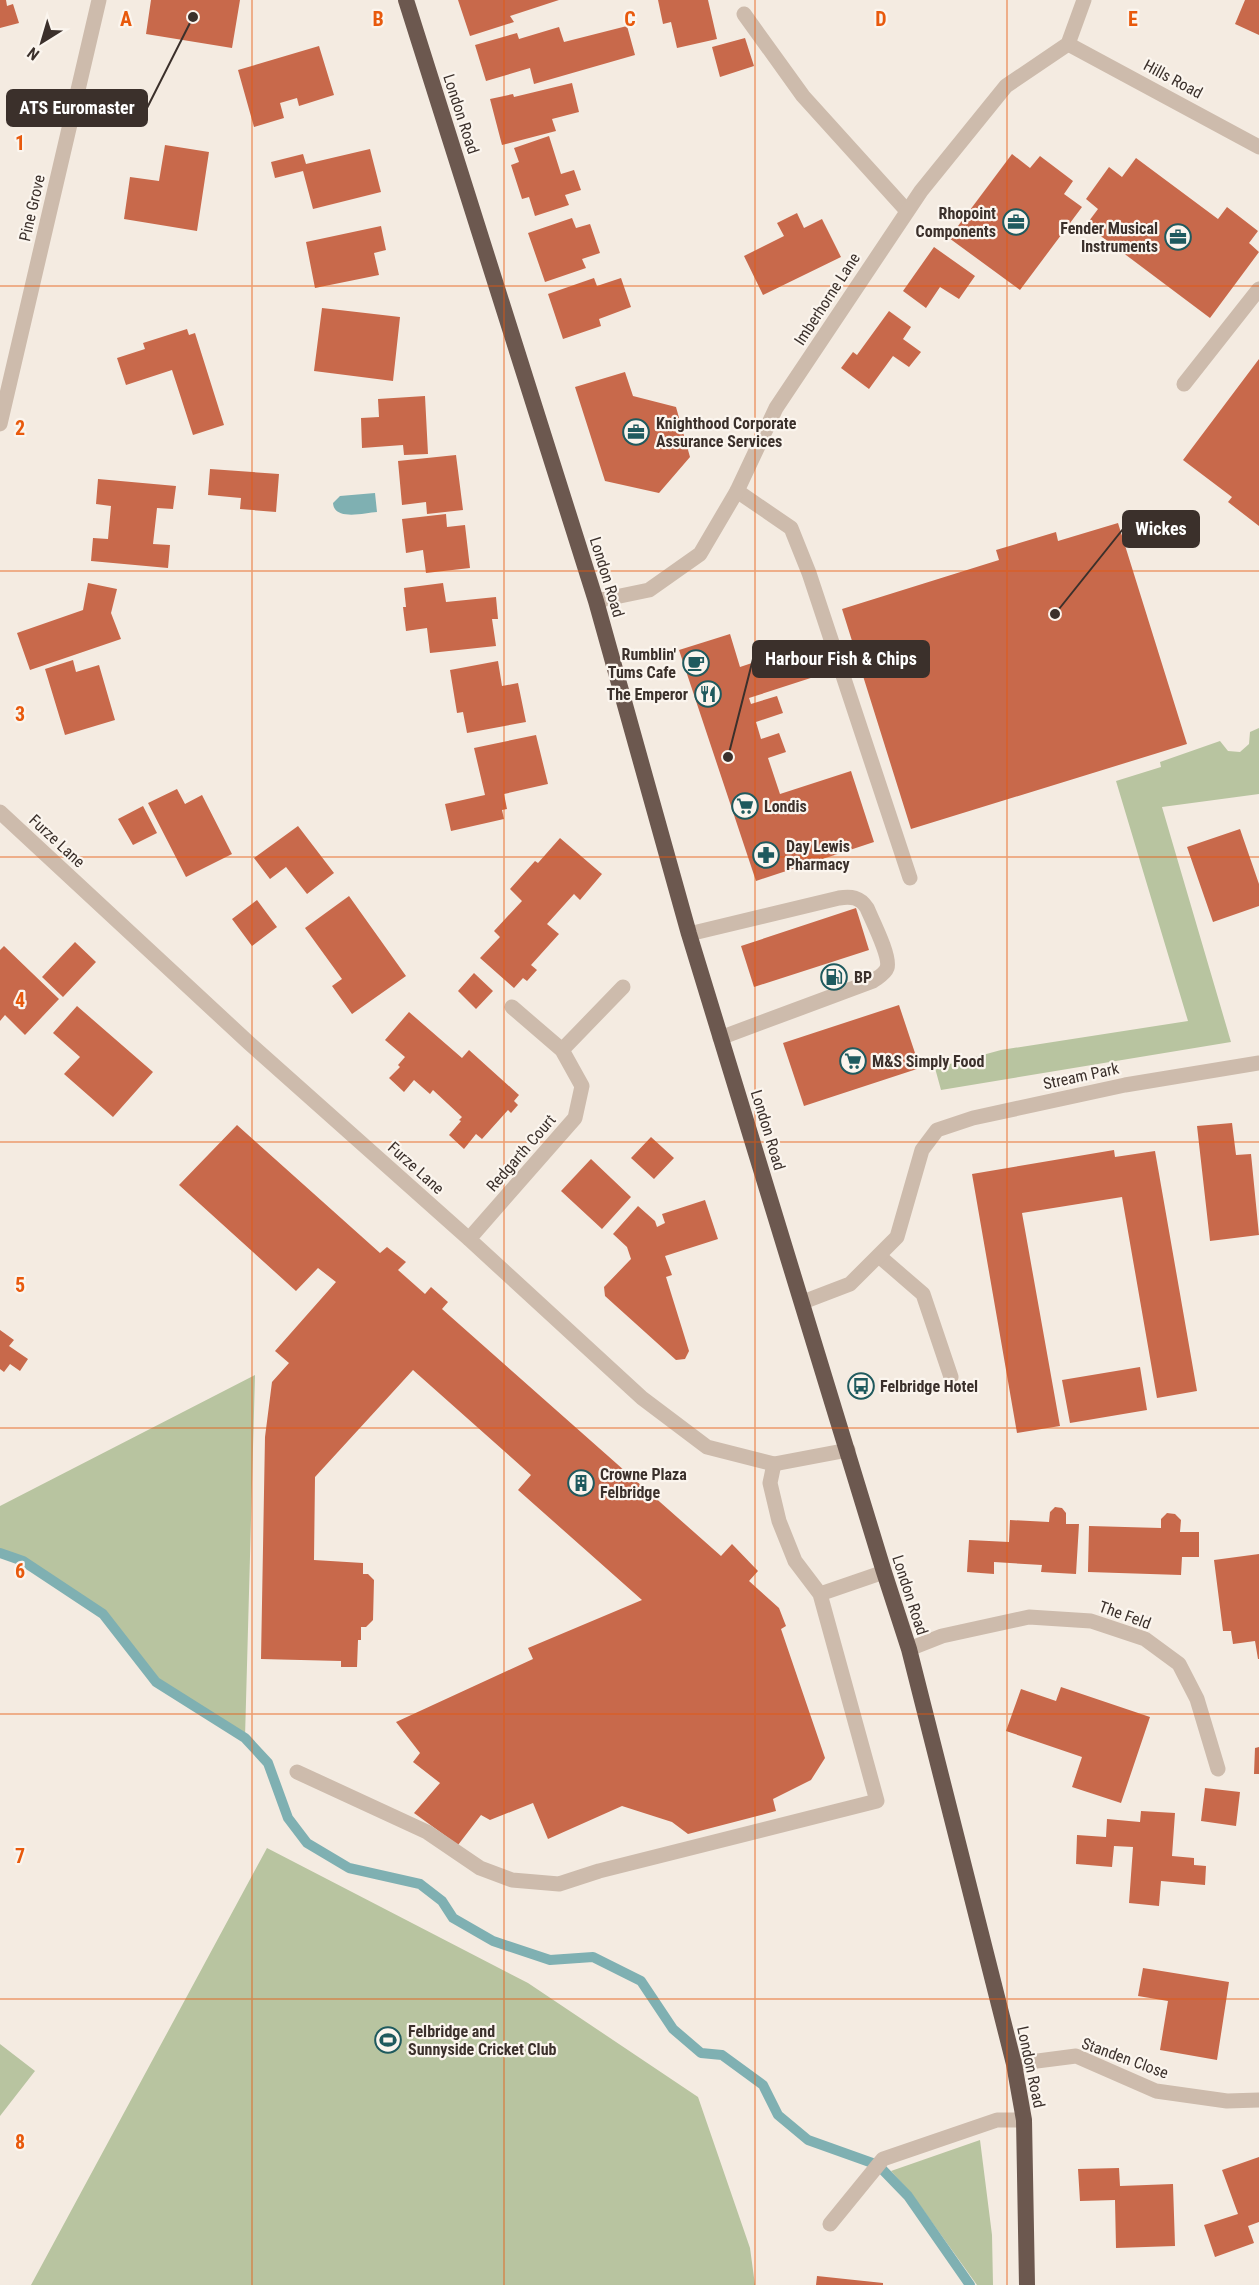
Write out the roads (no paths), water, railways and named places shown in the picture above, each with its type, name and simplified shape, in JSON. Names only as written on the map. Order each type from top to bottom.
[{"type":"highway","name":"London Road","points":[[406,0],[596,601],[720,1038],[909,1650],[1014,2064],[1024,2120],[1027,2285]]},
{"type":"street","name":"Pine Grove","points":[[0,424],[99,0]]},
{"type":"street","points":[[1068,44],[1084,0]]},
{"type":"street","points":[[744,14],[803,96],[907,211]]},
{"type":"street","name":"Imberhorne Lane","points":[[596,601],[649,590],[700,554],[737,491],[776,408],[921,191],[1006,86],[1068,44]]},
{"type":"street","name":"Hills Road","points":[[1068,44],[1259,147]]},
{"type":"street","points":[[1184,384],[1259,289]]},
{"type":"street","points":[[737,491],[791,528],[809,573],[910,878]]},
{"type":"street","name":"Furze Lane","points":[[0,812],[249,1043],[469,1239],[642,1398],[707,1447],[774,1464],[848,1450]]},
{"type":"street","points":[[689,934],[839,898],[852,897],[863,902],[867,908],[887,957],[886,970],[873,981],[720,1038]]},
{"type":"street","points":[[562,1050],[623,987]]},
{"type":"street","name":"Redgarth Court","points":[[469,1239],[574,1118],[582,1086],[562,1050],[512,1007]]},
{"type":"street","name":"Stream Park","points":[[879,1256],[897,1237],[922,1150],[937,1130],[973,1118],[1125,1085],[1259,1063]]},
{"type":"street","points":[[803,1302],[850,1284],[879,1256],[923,1294],[951,1377]]},
{"type":"street","points":[[297,1772],[427,1832],[480,1868],[512,1880],[559,1884],[599,1871],[877,1801],[820,1594],[795,1561],[779,1521],[770,1483],[774,1464]]},
{"type":"street","points":[[820,1594],[884,1572]]},
{"type":"street","name":"The Feld","points":[[909,1650],[942,1636],[1029,1617],[1091,1621],[1145,1639],[1179,1664],[1197,1699],[1218,1769]]},
{"type":"street","name":"Standen Close","points":[[1014,2064],[1076,2056],[1156,2091],[1227,2101],[1259,2100]]},
{"type":"street","points":[[830,2224],[878,2165],[997,2120],[1024,2120]]},
{"type":"water","points":[[375,493],[377,512],[344,514],[335,509],[333,503],[340,496]]},
{"type":"waterway","points":[[0,1553],[23,1561],[103,1614],[156,1682],[245,1738],[268,1763],[288,1818],[307,1843],[349,1868],[420,1884],[442,1901],[453,1918],[493,1941],[550,1960],[593,1957],[641,1981],[673,2029],[701,2053],[722,2055],[763,2085],[778,2115],[808,2140],[878,2165],[908,2196],[970,2285]]},
{"type":"place","name":"ATS Euromaster","points":[[193,17]]},
{"type":"place","name":"Rhopoint Components","points":[[1016,222]]},
{"type":"place","name":"Fender Musical Instruments","points":[[1178,237]]},
{"type":"place","name":"Knighthood Corporate Assurance Services","points":[[636,432]]},
{"type":"place","name":"Wickes","points":[[1055,614]]},
{"type":"place","name":"Rumblin' Tums Cafe","points":[[696,663]]},
{"type":"place","name":"The Emperor","points":[[708,694]]},
{"type":"place","name":"Harbour Fish & Chips","points":[[728,757]]},
{"type":"place","name":"Londis","points":[[745,806]]},
{"type":"place","name":"Day Lewis Pharmacy","points":[[766,855]]},
{"type":"place","name":"BP","points":[[834,977]]},
{"type":"place","name":"M&S Simply Food","points":[[853,1061]]},
{"type":"place","name":"Felbridge Hotel","points":[[861,1386]]},
{"type":"place","name":"Crowne Plaza Felbridge","points":[[581,1483]]},
{"type":"place","name":"Felbridge and Sunnyside Cricket Club","points":[[388,2040]]}]
